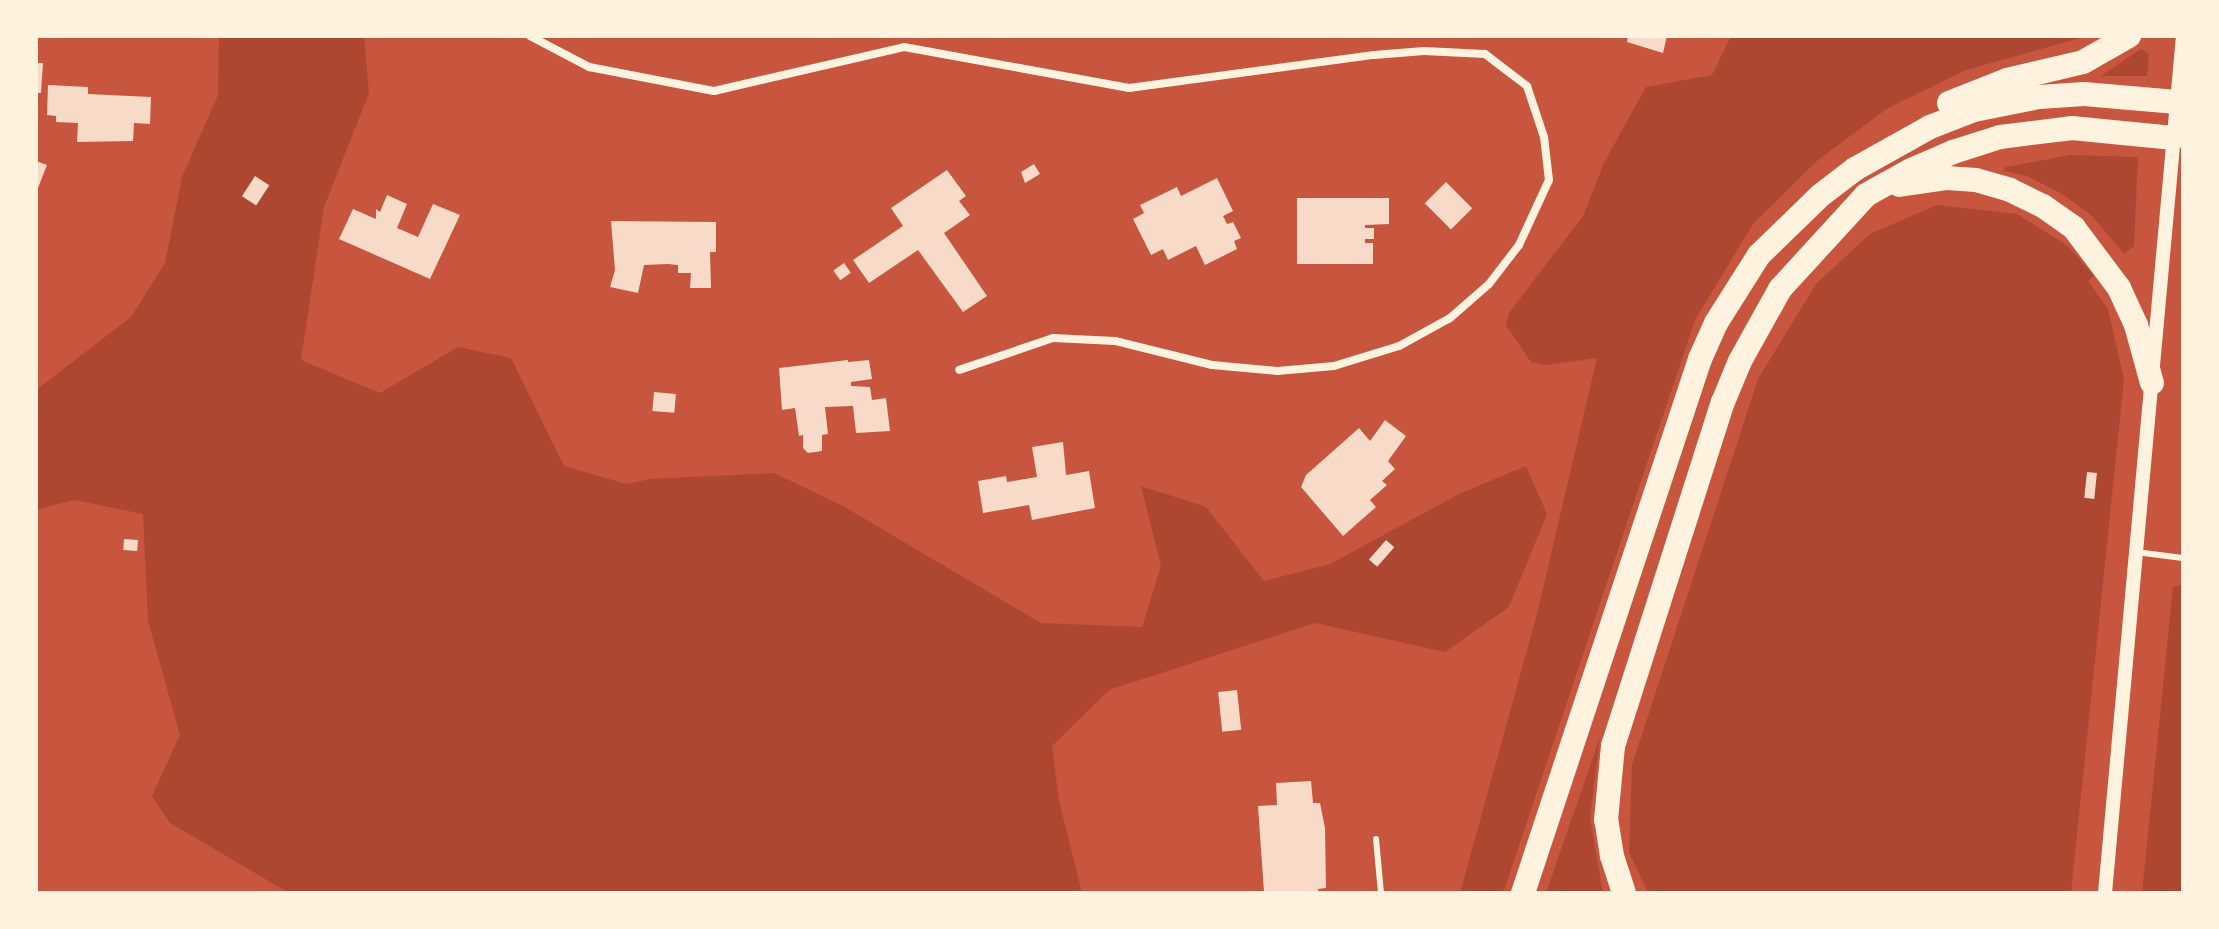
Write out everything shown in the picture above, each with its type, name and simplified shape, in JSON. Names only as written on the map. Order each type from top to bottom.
[{"type":"highway","points":[[1523,893],[1700,359],[1716,323],[1759,255],[1821,195],[1928,111],[2007,80],[2083,62],[2129,36]]},
{"type":"highway","points":[[1855,169],[1930,127],[2003,103],[2084,94],[2177,102]]},
{"type":"highway","points":[[1624,893],[1612,856],[1606,820],[1613,746],[1723,402],[1740,361],[1780,289],[1866,195],[1911,170],[2000,137],[2072,128],[2174,138]]},
{"type":"highway","points":[[1866,195],[1903,184],[1947,178],[2010,190],[2043,206],[2074,228],[2119,288],[2136,325],[2152,383]]},
{"type":"street","points":[[530,36],[589,67],[714,91],[904,47],[1129,88],[1374,55],[1424,51],[1485,54],[1527,86],[1544,137],[1549,180],[1519,245],[1489,284],[1450,318],[1399,346],[1334,366],[1277,371],[1212,365],[1115,341],[1053,338],[959,370]]},
{"type":"street","points":[[2105,893],[2183,36]]},
{"type":"lane","points":[[2136,552],[2183,558]]},
{"type":"lane","points":[[1376,839],[1381,893]]},
{"type":"shaded area","points":[[219,36],[364,36],[369,93],[324,207],[301,360],[380,393],[458,347],[511,358],[564,466],[626,484],[650,479],[774,473],[843,506],[1041,623],[1142,627],[1161,566],[1141,486],[1206,507],[1264,581],[1330,564],[1461,493],[1526,466],[1547,514],[1509,607],[1445,652],[1315,623],[1109,690],[1052,746],[1059,801],[1082,893],[289,893],[170,823],[152,796],[180,735],[148,621],[143,514],[74,500],[36,510],[36,390],[131,317],[165,263],[182,177],[218,95]]},
{"type":"shaded area","points":[[1731,36],[2087,36],[1966,70],[1888,108],[1818,160],[1753,224],[1695,320],[1503,893],[1460,893],[1537,614],[1597,358],[1546,365],[1531,362],[1506,326],[1509,313],[1583,216],[1604,163],[1646,87],[1712,75]]},
{"type":"shaded area","points":[[2141,49],[2149,54],[2147,76],[2101,76]]},
{"type":"shaded area","points":[[2070,155],[2138,157],[2134,246],[2124,254],[2092,216],[2062,194],[2027,176],[2003,171],[2006,167]]},
{"type":"shaded area","points":[[1937,205],[2017,214],[2067,245],[2094,276],[2088,281],[2108,309],[2124,379],[2071,893],[1648,893],[1629,852],[1632,765],[1758,379],[1816,284],[1870,234]]},
{"type":"shaded area","points":[[2183,584],[2183,893],[2142,893],[2173,587]]},
{"type":"shaded area","points":[[1600,737],[1590,818],[1603,893],[1546,893]]},
{"type":"building","points":[[1628,36],[1667,36],[1663,53],[1627,42]]},
{"type":"building","points":[[36,63],[43,63],[41,93],[36,93]]},
{"type":"building","points":[[48,85],[88,87],[88,94],[151,97],[150,124],[134,123],[133,141],[77,142],[78,123],[56,122],[56,116],[47,115]]},
{"type":"building","points":[[36,161],[47,165],[36,193]]},
{"type":"building","points":[[1034,164],[1040,174],[1025,183],[1021,172]]},
{"type":"building","points":[[947,170],[966,196],[959,201],[970,215],[944,233],[987,296],[963,312],[918,250],[869,283],[853,260],[903,226],[891,208]]},
{"type":"building","points":[[255,176],[269,185],[256,205],[242,196]]},
{"type":"building","points":[[1217,178],[1233,211],[1223,216],[1227,224],[1233,222],[1241,238],[1234,241],[1237,249],[1205,265],[1196,246],[1168,260],[1163,249],[1151,255],[1133,219],[1144,213],[1140,205],[1177,187],[1181,196]]},
{"type":"building","points":[[1446,182],[1472,208],[1451,229],[1425,203]]},
{"type":"building","points":[[387,195],[407,204],[397,228],[418,237],[433,204],[460,215],[430,279],[339,239],[353,209],[376,219],[376,209],[380,212]]},
{"type":"building","points":[[1297,198],[1389,198],[1389,224],[1365,225],[1365,228],[1374,228],[1374,239],[1365,239],[1365,243],[1373,243],[1373,264],[1297,264]]},
{"type":"building","points":[[611,221],[716,222],[716,252],[710,252],[711,288],[690,288],[691,273],[678,273],[678,265],[668,264],[644,265],[638,293],[610,287],[615,270]]},
{"type":"building","points":[[844,263],[851,273],[840,280],[833,270]]},
{"type":"building","points":[[869,360],[872,379],[851,382],[851,386],[870,387],[872,400],[886,398],[890,431],[856,433],[853,406],[825,407],[828,434],[822,435],[822,451],[808,453],[803,448],[803,435],[799,436],[795,408],[782,410],[779,368]]},
{"type":"building","points":[[654,392],[676,394],[674,413],[652,411]]},
{"type":"building","points":[[1385,420],[1406,436],[1388,461],[1395,469],[1382,481],[1387,485],[1370,500],[1376,507],[1343,536],[1301,487],[1306,475],[1359,428],[1370,441]]},
{"type":"building","points":[[1063,442],[1066,475],[1089,471],[1095,508],[1032,520],[1029,505],[983,513],[978,481],[1006,476],[1007,482],[1037,477],[1032,447]]},
{"type":"building","points":[[2087,472],[2097,473],[2094,499],[2084,498]]},
{"type":"building","points":[[124,539],[138,540],[137,551],[123,550]]},
{"type":"building","points":[[1386,540],[1394,547],[1377,567],[1369,560]]},
{"type":"building","points":[[1237,690],[1241,730],[1222,732],[1218,692]]},
{"type":"building","points":[[1311,781],[1313,803],[1320,803],[1325,828],[1326,888],[1318,889],[1319,893],[1264,892],[1258,806],[1277,805],[1276,783]]}]
